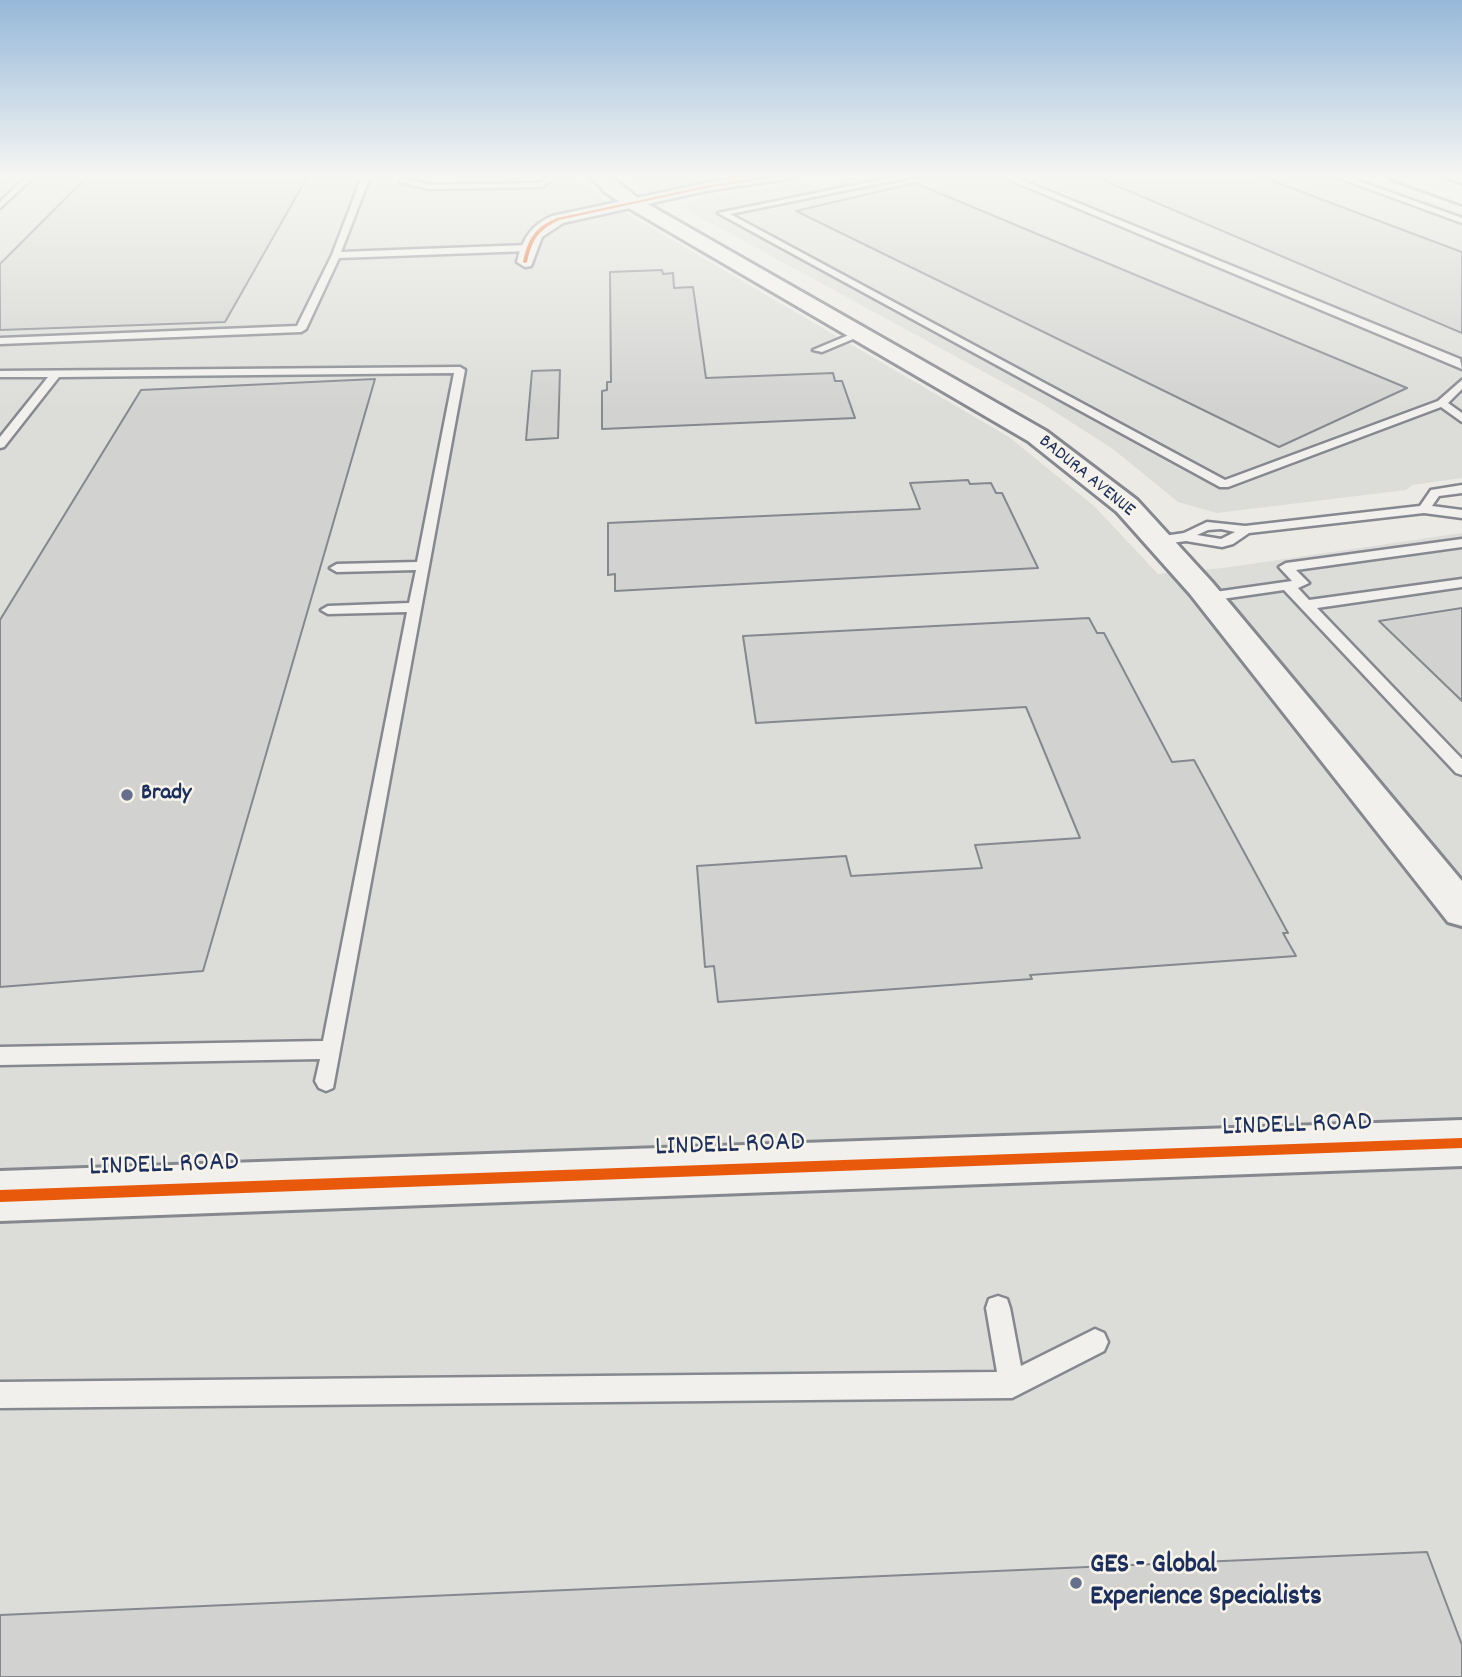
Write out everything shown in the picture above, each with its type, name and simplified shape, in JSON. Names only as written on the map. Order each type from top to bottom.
[{"type":"main road","name":"BADURA AVENUE","points":[[719,252],[1037,436],[1127,506],[1208,597],[1462,910]]},
{"type":"main road","name":"LINDELL ROAD","points":[[0,1196],[1462,1143]]},
{"type":"lane","points":[[795,252],[1223,484],[1442,403],[1462,383]]},
{"type":"lane","points":[[1191,252],[1460,362]]},
{"type":"lane","points":[[0,341],[301,329],[337,255],[527,255]]},
{"type":"lane","points":[[818,351],[860,334]]},
{"type":"lane","points":[[0,374],[460,370],[326,1081]]},
{"type":"lane","points":[[0,445],[56,374]]},
{"type":"lane","points":[[1442,403],[1462,419]]},
{"type":"lane","points":[[1424,509],[1435,493],[1462,489]]},
{"type":"lane","points":[[1157,541],[1187,537],[1209,544],[1233,540],[1245,530],[1424,509],[1462,514]]},
{"type":"lane","points":[[1208,597],[1302,583],[1286,567],[1462,543]]},
{"type":"lane","points":[[337,568],[423,566]]},
{"type":"lane","points":[[1306,605],[1462,583]]},
{"type":"lane","points":[[1287,585],[1462,769]]},
{"type":"lane","points":[[328,610],[415,607]]},
{"type":"lane","points":[[0,1056],[331,1050]]},
{"type":"lane","points":[[998,1308],[1012,1385]]},
{"type":"lane","points":[[0,1395],[1012,1385],[1095,1342]]},
{"type":"shaded area","points":[[0,252],[693,252],[1009,437],[1094,506],[1158,574],[1223,568],[1462,533],[1462,1677],[0,1677]]},
{"type":"shaded area","points":[[764,252],[1462,252],[1462,478],[1412,485],[1406,490],[1217,513],[1178,502],[1113,449],[1041,403]]},
{"type":"building","points":[[12,252],[265,252],[225,322],[0,330],[0,264]]},
{"type":"building","points":[[880,252],[1081,252],[1407,388],[1279,447]]},
{"type":"building","points":[[1273,252],[1462,252],[1462,333]]},
{"type":"building","points":[[662,270],[663,274],[673,273],[674,288],[693,287],[706,378],[833,373],[835,381],[842,381],[855,418],[602,429],[602,391],[607,390],[607,382],[611,382],[610,272]]},
{"type":"building","points":[[560,370],[558,438],[526,440],[532,371]]},
{"type":"building","name":"Brady","points":[[375,379],[203,971],[0,987],[0,620],[141,390]]},
{"type":"building","points":[[968,480],[970,484],[991,483],[996,493],[1002,493],[1038,568],[615,591],[615,574],[608,575],[608,523],[920,509],[910,483]]},
{"type":"building","points":[[1462,608],[1462,701],[1379,621]]},
{"type":"building","points":[[1089,618],[1097,633],[1104,633],[1172,762],[1194,760],[1288,933],[1283,933],[1296,956],[1030,975],[1032,979],[718,1002],[714,966],[705,967],[697,866],[846,856],[851,876],[982,868],[975,845],[1080,838],[1026,707],[756,723],[743,636]]},
{"type":"building","name":"GES - Global Experience Specialists","points":[[1427,1552],[1462,1645],[1462,1677],[0,1677],[0,1615]]},
{"type":"cycle path","points":[[525,262],[528,252]]},
{"type":"cycle path","points":[[0,1196],[1462,1143]]},
{"type":"place","name":"Brady","points":[[127,795]]},
{"type":"place","name":"GES - Global Experience Specialists","points":[[1076,1583]]}]
